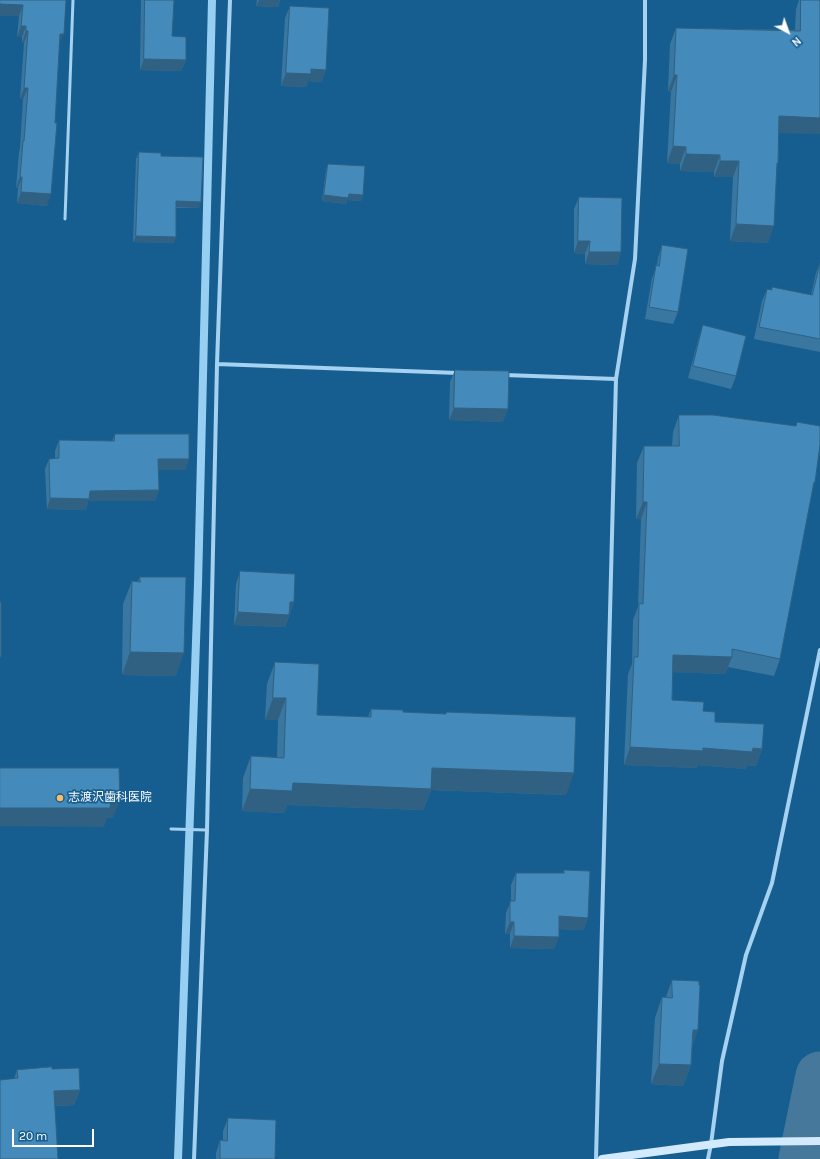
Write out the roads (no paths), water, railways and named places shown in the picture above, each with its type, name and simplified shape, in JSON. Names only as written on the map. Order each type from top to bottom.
[{"type":"street","points":[[194,1159],[207,830],[217,364],[230,0]]},
{"type":"street","points":[[596,1159],[616,379],[635,258],[644,68],[645,0]]},
{"type":"street","points":[[217,364],[464,373]]},
{"type":"street","points":[[496,375],[616,379]]},
{"type":"street","points":[[708,1159],[722,1061],[746,955],[772,883],[820,650]]},
{"type":"street","points":[[602,1159],[729,1142],[820,1141]]},
{"type":"lane","points":[[65,219],[73,0]]},
{"type":"lane","points":[[171,829],[207,830]]},
{"type":"waterway","points":[[178,1159],[198,584],[212,0]]},
{"type":"waterway","points":[[803,1159],[820,1076]]},
{"type":"place","name":"志渡沢歯科医院","points":[[60,798]]}]
